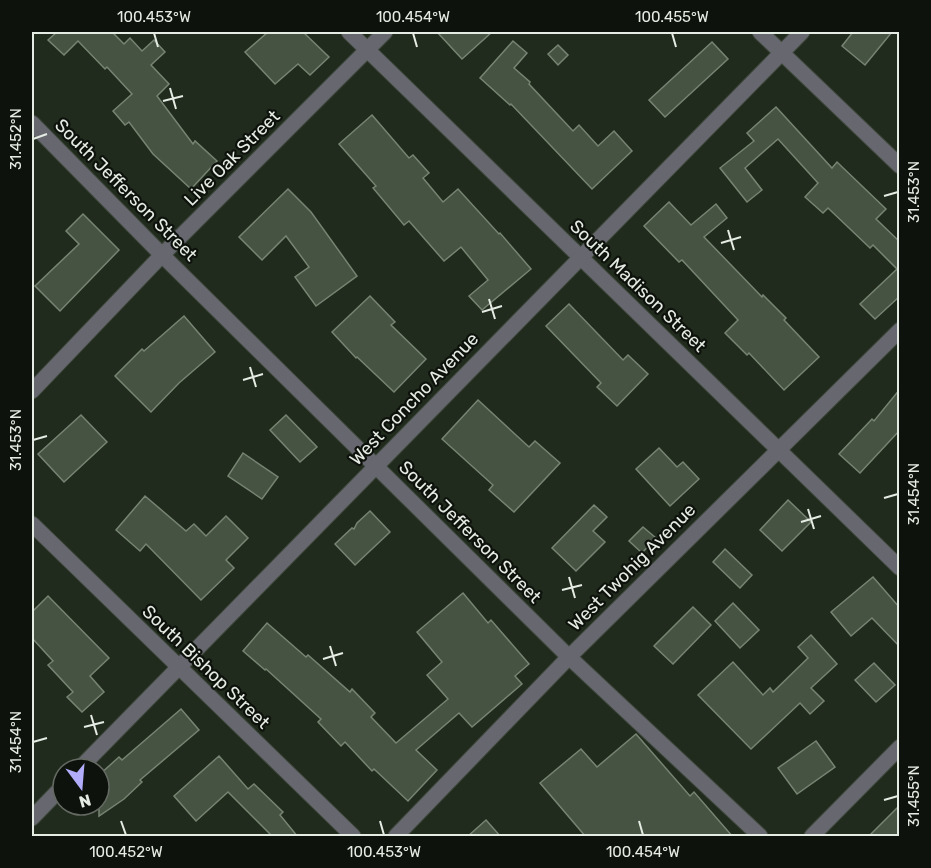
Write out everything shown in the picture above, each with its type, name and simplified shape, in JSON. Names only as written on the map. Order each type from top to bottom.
[{"type":"street","name":"South Madison Street","points":[[349,32],[900,568]]},
{"type":"street","name":"Live Oak Street","points":[[32,391],[162,255],[385,32]]},
{"type":"street","points":[[760,32],[900,166]]},
{"type":"street","name":"West Concho Avenue","points":[[91,757],[802,32]]},
{"type":"street","name":"South Jefferson Street","points":[[32,123],[162,255],[569,657],[760,837]]},
{"type":"street","name":"West Twohig Avenue","points":[[396,837],[569,657],[900,330]]},
{"type":"street","name":"South Bishop Street","points":[[32,524],[353,837]]},
{"type":"street","points":[[812,837],[900,747]]},
{"type":"street","points":[[32,818],[51,798]]},
{"type":"building","points":[[57,32],[112,32],[124,44],[130,38],[142,51],[154,40],[165,52],[151,65],[169,84],[157,96],[193,144],[195,141],[217,161],[191,189],[153,154],[129,122],[125,125],[113,111],[132,94],[78,41],[64,55],[48,40]]},
{"type":"building","points":[[268,32],[303,32],[329,57],[310,75],[298,64],[275,84],[245,52]]},
{"type":"building","points":[[437,32],[492,32],[462,59]]},
{"type":"building","points":[[853,32],[892,32],[865,65],[842,46]]},
{"type":"building","points":[[513,41],[527,53],[514,68],[530,82],[529,84],[573,131],[579,125],[598,146],[614,131],[632,151],[592,189],[511,104],[480,78]]},
{"type":"building","points":[[712,42],[728,59],[665,117],[649,100]]},
{"type":"building","points":[[558,45],[568,55],[558,65],[548,54]]},
{"type":"building","points":[[776,107],[832,168],[837,162],[886,209],[876,219],[900,242],[900,296],[875,319],[860,304],[897,269],[873,245],[870,248],[828,208],[823,213],[805,197],[818,183],[778,139],[745,168],[762,190],[747,202],[720,168],[754,141],[747,133]]},
{"type":"building","points":[[372,115],[409,158],[413,155],[429,173],[423,178],[443,202],[458,189],[531,269],[482,310],[469,296],[488,280],[461,247],[444,261],[409,221],[404,225],[373,188],[376,186],[339,144]]},
{"type":"building","points":[[288,189],[311,212],[357,276],[316,306],[295,277],[309,267],[286,236],[262,260],[239,237]]},
{"type":"building","points":[[669,202],[691,225],[716,204],[727,218],[704,237],[762,297],[763,295],[786,318],[784,320],[819,357],[784,390],[749,353],[747,355],[725,333],[738,320],[682,260],[679,262],[644,226]]},
{"type":"building","points":[[83,214],[119,250],[60,311],[35,286],[79,244],[66,231]]},
{"type":"building","points":[[370,296],[395,322],[391,325],[426,359],[394,392],[356,358],[332,332]]},
{"type":"building","points":[[569,304],[623,360],[628,355],[648,374],[617,406],[597,387],[601,383],[546,326]]},
{"type":"building","points":[[184,316],[215,352],[179,383],[151,412],[115,376],[142,349],[144,351]]},
{"type":"building","points":[[900,389],[900,430],[860,473],[839,454],[872,419],[874,421]]},
{"type":"building","points":[[478,400],[529,447],[535,441],[560,463],[514,512],[489,490],[493,485],[442,439]]},
{"type":"building","points":[[81,415],[107,442],[64,482],[38,454]]},
{"type":"building","points":[[286,415],[317,447],[300,462],[270,430]]},
{"type":"building","points":[[659,448],[677,467],[683,462],[699,479],[670,506],[636,469]]},
{"type":"building","points":[[243,453],[278,477],[262,499],[228,476]]},
{"type":"building","points":[[145,496],[186,531],[194,524],[206,536],[226,516],[248,538],[226,560],[234,568],[201,600],[146,544],[140,551],[116,530]]},
{"type":"building","points":[[788,500],[811,522],[782,551],[760,530]]},
{"type":"building","points":[[594,505],[607,517],[593,531],[605,542],[576,571],[552,548]]},
{"type":"building","points":[[370,511],[390,532],[355,565],[335,544],[352,528],[354,529]]},
{"type":"building","points":[[643,527],[656,538],[642,553],[629,541]]},
{"type":"building","points":[[725,549],[752,575],[740,588],[713,562]]},
{"type":"building","points":[[873,577],[900,608],[900,647],[872,618],[851,636],[831,612]]},
{"type":"building","points":[[463,593],[488,623],[491,620],[529,664],[515,676],[522,684],[472,727],[459,713],[416,750],[437,770],[408,801],[374,769],[372,771],[345,742],[341,746],[318,722],[321,719],[243,651],[267,623],[350,692],[352,689],[375,713],[371,717],[396,743],[448,699],[427,675],[442,662],[417,632]]},
{"type":"building","points":[[48,596],[109,658],[90,676],[104,692],[82,712],[67,697],[73,692],[48,665],[53,661],[32,638],[32,612]]},
{"type":"building","points":[[733,603],[759,630],[740,648],[715,621]]},
{"type":"building","points":[[693,607],[711,625],[673,664],[654,646]]},
{"type":"building","points":[[811,635],[837,664],[811,688],[824,701],[810,714],[800,703],[751,749],[698,695],[733,662],[763,695],[770,688],[773,692],[808,658],[798,647]]},
{"type":"building","points":[[874,663],[895,685],[876,702],[855,680]]},
{"type":"building","points":[[181,709],[199,730],[140,780],[142,782],[124,799],[111,808],[111,764],[119,757],[122,760]]},
{"type":"building","points":[[636,734],[690,796],[694,792],[733,837],[586,837],[540,783],[581,749],[597,767]]},
{"type":"building","points":[[816,741],[835,767],[797,794],[778,768]]},
{"type":"building","points":[[219,756],[248,789],[254,784],[283,812],[280,815],[298,837],[273,837],[228,792],[196,821],[174,796]]},
{"type":"building","points":[[900,805],[900,837],[868,837]]},
{"type":"building","points":[[486,820],[501,837],[467,837]]}]
